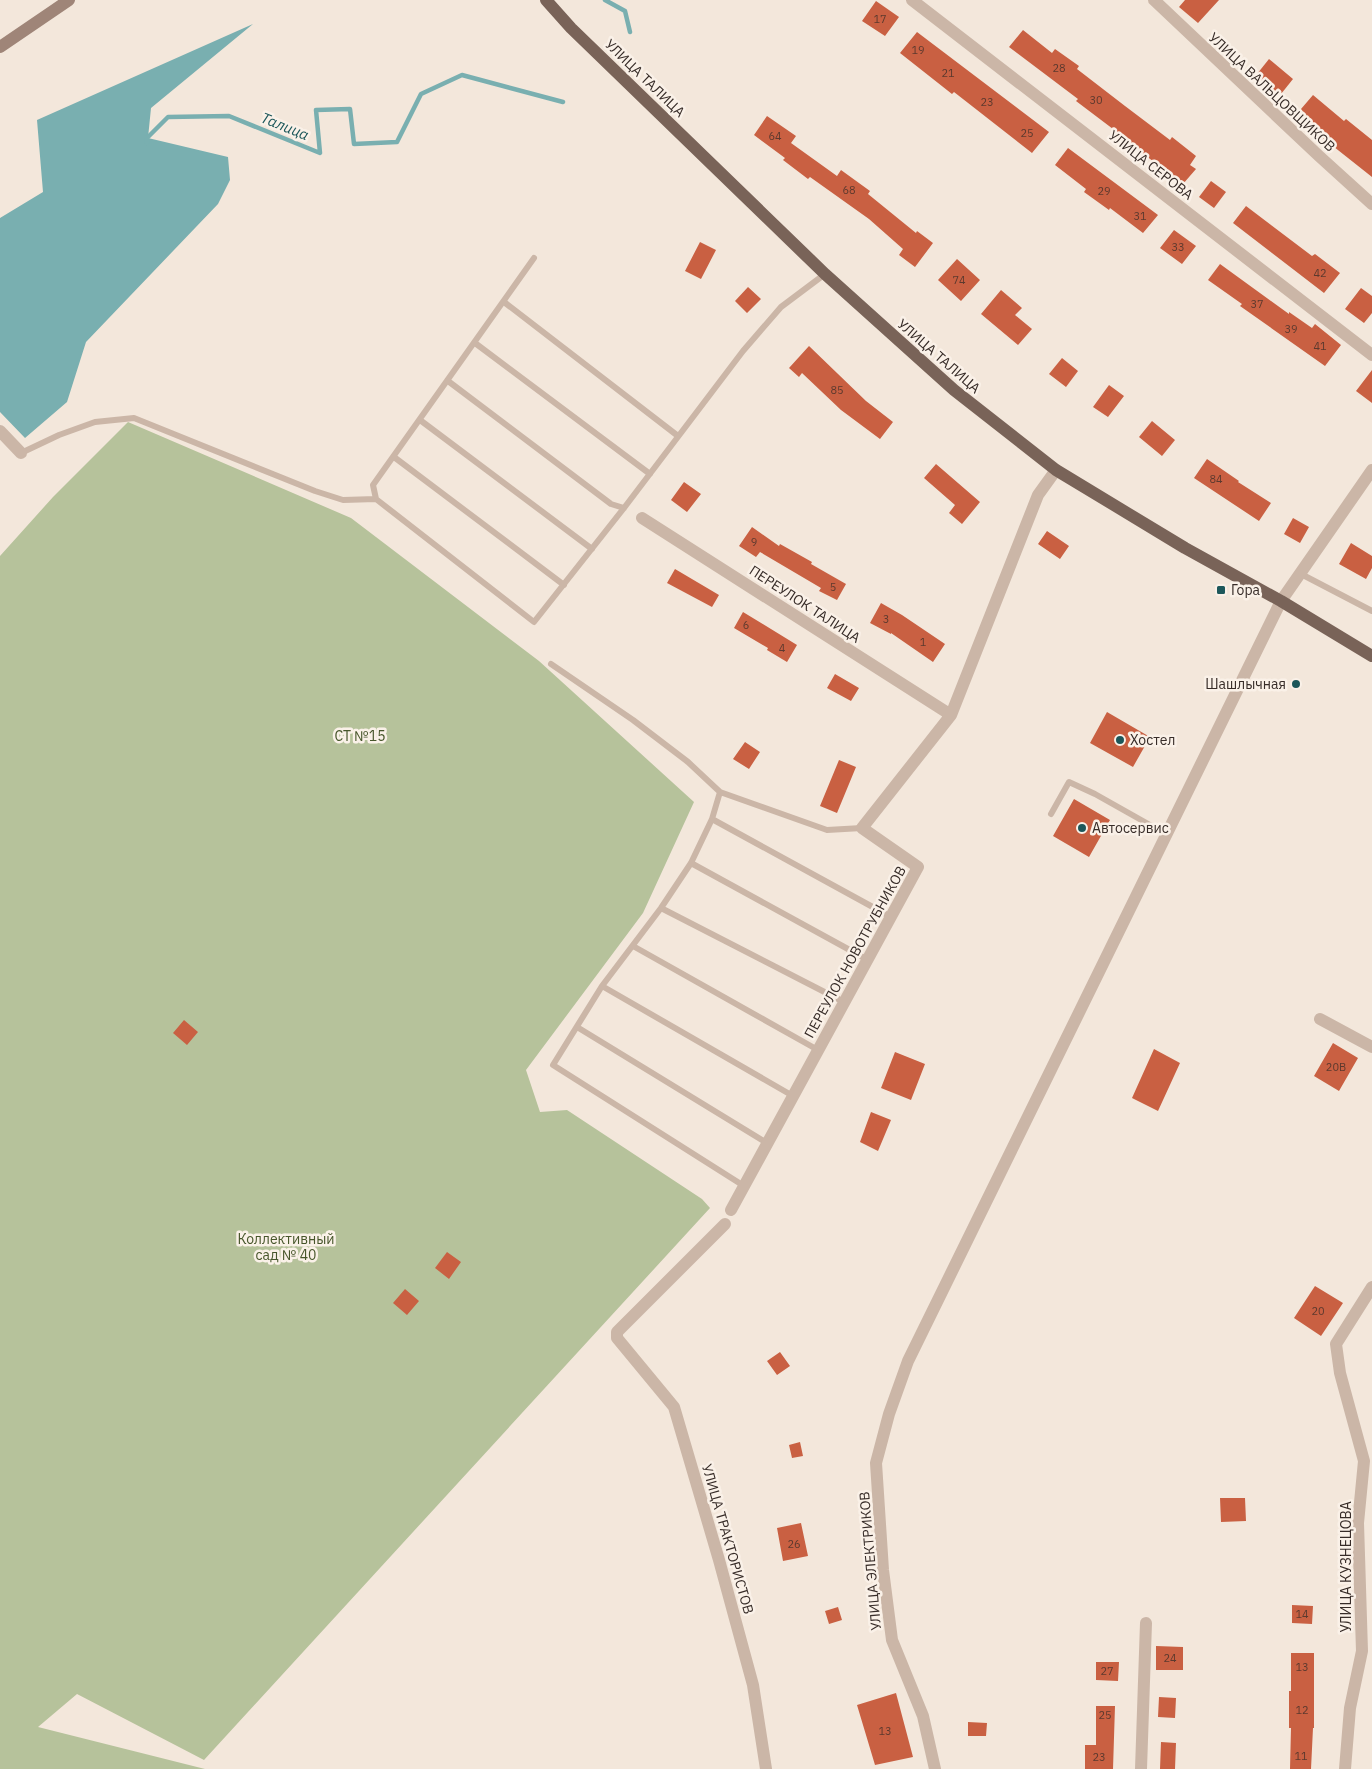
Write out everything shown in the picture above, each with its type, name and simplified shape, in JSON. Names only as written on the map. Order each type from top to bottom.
[{"type":"main road","points":[[0,47],[70,0]]},
{"type":"main road","name":"УЛИЦА ТАЛИЦА","points":[[546,0],[572,28],[825,274],[954,390],[1056,470],[1185,548],[1281,601],[1372,656]]},
{"type":"street","name":"УЛИЦА СЕРОВА","points":[[912,0],[1372,354]]},
{"type":"street","name":"УЛИЦА ВАЛЬЦОВЩИКОВ","points":[[1154,0],[1372,204]]},
{"type":"street","points":[[0,431],[21,453]]},
{"type":"street","points":[[862,828],[951,715],[1038,495],[1056,470]]},
{"type":"street","name":"УЛИЦА ЭЛЕКТРИКОВ","points":[[935,1769],[923,1716],[892,1640],[883,1570],[876,1464],[888,1414],[908,1361],[1281,601],[1372,470]]},
{"type":"street","name":"ПЕРЕУЛОК ТАЛИЦА","points":[[642,518],[951,715]]},
{"type":"street","name":"ПЕРЕУЛОК НОВОТРУБНИКОВ","points":[[731,1210],[918,867],[862,828]]},
{"type":"street","points":[[1320,1018],[1372,1047]]},
{"type":"street","name":"УЛИЦА ТРАКТОРИСТОВ","points":[[725,1224],[617,1332],[617,1338],[674,1407],[720,1560],[753,1685],[766,1769]]},
{"type":"street","name":"УЛИЦА КУЗНЕЦОВА","points":[[1345,1769],[1350,1708],[1362,1651],[1358,1523],[1364,1461],[1340,1373],[1336,1344],[1372,1287]]},
{"type":"street","points":[[1141,1769],[1146,1623]]},
{"type":"lane","points":[[534,258],[373,486],[376,499],[534,622],[624,508],[743,350],[782,307],[825,274]]},
{"type":"lane","points":[[504,302],[678,436]]},
{"type":"lane","points":[[475,343],[650,474]]},
{"type":"lane","points":[[448,381],[611,504],[624,508]]},
{"type":"lane","points":[[21,453],[59,435],[95,422],[134,418],[315,491],[343,500],[376,499]]},
{"type":"lane","points":[[420,420],[592,549]]},
{"type":"lane","points":[[394,456],[564,584]]},
{"type":"lane","points":[[1300,574],[1372,611]]},
{"type":"lane","points":[[551,664],[633,720],[688,762],[720,792],[827,830],[862,828]]},
{"type":"lane","points":[[1051,814],[1069,782],[1095,794],[1166,834]]},
{"type":"lane","points":[[720,792],[712,819],[691,863],[661,908],[602,986],[553,1065],[744,1186]]},
{"type":"lane","points":[[712,819],[891,917]]},
{"type":"lane","points":[[691,863],[868,960]]},
{"type":"lane","points":[[661,908],[844,1002]]},
{"type":"lane","points":[[633,946],[818,1050]]},
{"type":"lane","points":[[602,986],[793,1096]]},
{"type":"lane","points":[[577,1027],[767,1144]]},
{"type":"green space","name":"Коллективный сад № 40","points":[[128,422],[351,518],[539,661],[694,802],[643,913],[526,1070],[540,1112],[567,1110],[702,1199],[710,1208],[204,1760],[77,1694],[38,1727],[205,1769],[0,1769],[0,556],[53,497]]},
{"type":"water","points":[[253,24],[151,108],[148,138],[228,157],[230,180],[218,204],[86,342],[67,402],[25,438],[0,412],[0,218],[43,192],[37,120]]},
{"type":"building","points":[[1185,0],[1219,0],[1198,23],[1179,7]]},
{"type":"building","points":[[876,1],[899,17],[885,36],[862,21]]},
{"type":"building","points":[[1023,30],[1052,53],[1055,49],[1079,66],[1077,69],[1125,106],[1170,140],[1172,137],[1196,156],[1190,165],[1196,169],[1183,184],[1076,101],[1078,99],[1009,47]]},
{"type":"building","points":[[917,32],[1049,132],[1032,153],[954,92],[952,94],[900,53]]},
{"type":"building","points":[[1269,59],[1293,79],[1277,99],[1253,79]]},
{"type":"building","points":[[1313,95],[1344,121],[1346,119],[1372,140],[1372,177],[1295,116]]},
{"type":"building","points":[[767,116],[796,136],[791,143],[837,176],[841,170],[870,191],[868,194],[916,233],[917,231],[933,243],[915,267],[899,255],[903,249],[869,219],[810,177],[808,179],[783,160],[785,158],[754,135]]},
{"type":"building","points":[[1068,148],[1158,215],[1143,233],[1110,208],[1109,210],[1084,192],[1086,189],[1055,165]]},
{"type":"building","points":[[1211,181],[1226,192],[1214,208],[1199,197]]},
{"type":"building","points":[[1246,206],[1312,256],[1315,254],[1340,273],[1324,293],[1233,223]]},
{"type":"building","points":[[1174,230],[1196,246],[1182,264],[1160,248]]},
{"type":"building","points":[[700,242],[716,250],[701,279],[685,271]]},
{"type":"building","points":[[957,259],[980,280],[961,301],[938,280]]},
{"type":"building","points":[[1220,264],[1289,314],[1289,312],[1312,328],[1315,324],[1341,345],[1325,366],[1240,306],[1242,304],[1208,280]]},
{"type":"building","points":[[748,287],[761,299],[747,313],[735,301]]},
{"type":"building","points":[[1361,288],[1372,296],[1372,313],[1364,323],[1345,309]]},
{"type":"building","points":[[1001,290],[1022,308],[1015,315],[1032,329],[1018,345],[981,314]]},
{"type":"building","points":[[809,346],[866,401],[893,422],[880,439],[841,410],[802,373],[799,377],[789,368]]},
{"type":"building","points":[[1062,358],[1078,371],[1066,387],[1049,374]]},
{"type":"building","points":[[1372,370],[1372,403],[1356,391]]},
{"type":"building","points":[[1109,385],[1124,396],[1108,417],[1093,407]]},
{"type":"building","points":[[1152,421],[1175,440],[1162,456],[1139,437]]},
{"type":"building","points":[[1207,459],[1271,503],[1259,521],[1194,478]]},
{"type":"building","points":[[936,464],[980,502],[962,524],[949,513],[955,505],[924,478]]},
{"type":"building","points":[[684,482],[701,494],[687,512],[671,500]]},
{"type":"building","points":[[1293,518],[1309,527],[1300,543],[1284,534]]},
{"type":"building","points":[[752,527],[779,546],[780,544],[812,562],[811,564],[846,584],[837,600],[819,591],[821,588],[760,552],[756,557],[739,546]]},
{"type":"building","points":[[1047,531],[1069,546],[1060,559],[1038,544]]},
{"type":"building","points":[[1351,543],[1372,556],[1372,568],[1366,579],[1339,564]]},
{"type":"building","points":[[675,569],[719,595],[712,607],[667,583]]},
{"type":"building","points":[[881,603],[945,644],[933,662],[891,633],[870,623]]},
{"type":"building","points":[[743,612],[797,645],[787,662],[767,650],[768,648],[734,628]]},
{"type":"building","points":[[835,674],[859,688],[851,701],[827,688]]},
{"type":"building","name":"Хостел","points":[[1107,712],[1150,737],[1133,767],[1090,743]]},
{"type":"building","points":[[745,742],[760,752],[749,769],[733,759]]},
{"type":"building","points":[[839,760],[856,767],[837,813],[820,806]]},
{"type":"building","name":"Автосервис","points":[[1074,799],[1110,820],[1089,857],[1053,836]]},
{"type":"building","points":[[184,1020],[198,1032],[187,1045],[173,1033]]},
{"type":"building","points":[[1333,1043],[1358,1058],[1339,1091],[1314,1076]]},
{"type":"building","points":[[1154,1049],[1180,1063],[1158,1111],[1132,1098]]},
{"type":"building","points":[[895,1052],[925,1064],[911,1100],[881,1088]]},
{"type":"building","points":[[871,1112],[891,1120],[878,1151],[860,1142]]},
{"type":"building","points":[[447,1252],[461,1262],[449,1279],[435,1268]]},
{"type":"building","points":[[1315,1286],[1343,1303],[1321,1336],[1294,1318]]},
{"type":"building","points":[[405,1289],[419,1301],[407,1315],[393,1303]]},
{"type":"building","points":[[780,1352],[790,1366],[777,1375],[767,1361]]},
{"type":"building","points":[[800,1442],[803,1456],[792,1458],[789,1445]]},
{"type":"building","points":[[1220,1498],[1245,1498],[1246,1521],[1221,1522]]},
{"type":"building","points":[[801,1523],[808,1556],[783,1561],[777,1528]]},
{"type":"building","points":[[1292,1605],[1313,1606],[1312,1624],[1292,1623]]},
{"type":"building","points":[[838,1607],[842,1620],[829,1624],[825,1611]]},
{"type":"building","points":[[1156,1646],[1183,1647],[1183,1670],[1156,1670]]},
{"type":"building","points":[[1291,1653],[1314,1653],[1314,1728],[1311,1769],[1290,1769],[1291,1728],[1289,1728],[1289,1691],[1291,1691]]},
{"type":"building","points":[[1096,1662],[1119,1662],[1118,1681],[1096,1680]]},
{"type":"building","points":[[896,1693],[913,1757],[875,1765],[857,1705]]},
{"type":"building","points":[[1159,1697],[1176,1698],[1175,1718],[1158,1717]]},
{"type":"building","points":[[1096,1706],[1115,1706],[1113,1769],[1085,1769],[1085,1745],[1096,1745]]},
{"type":"building","points":[[968,1722],[987,1723],[986,1736],[968,1736]]},
{"type":"building","points":[[1161,1742],[1176,1743],[1175,1769],[1160,1769]]},
{"type":"waterway","name":"Талица","points":[[605,0],[625,11],[630,32]]},
{"type":"waterway","name":"Талица","points":[[147,143],[147,138],[168,117],[229,116],[320,153],[316,110],[350,109],[354,144],[397,142],[421,94],[462,75],[563,102]]},
{"type":"place","name":"Гора","points":[[1221,590]]},
{"type":"place","name":"Шашлычная","points":[[1296,684]]},
{"type":"place","name":"Хостел","points":[[1120,740]]},
{"type":"place","name":"Автосервис","points":[[1082,828]]},
{"type":"park label","name":"СТ №15","points":[[360,736]]}]
